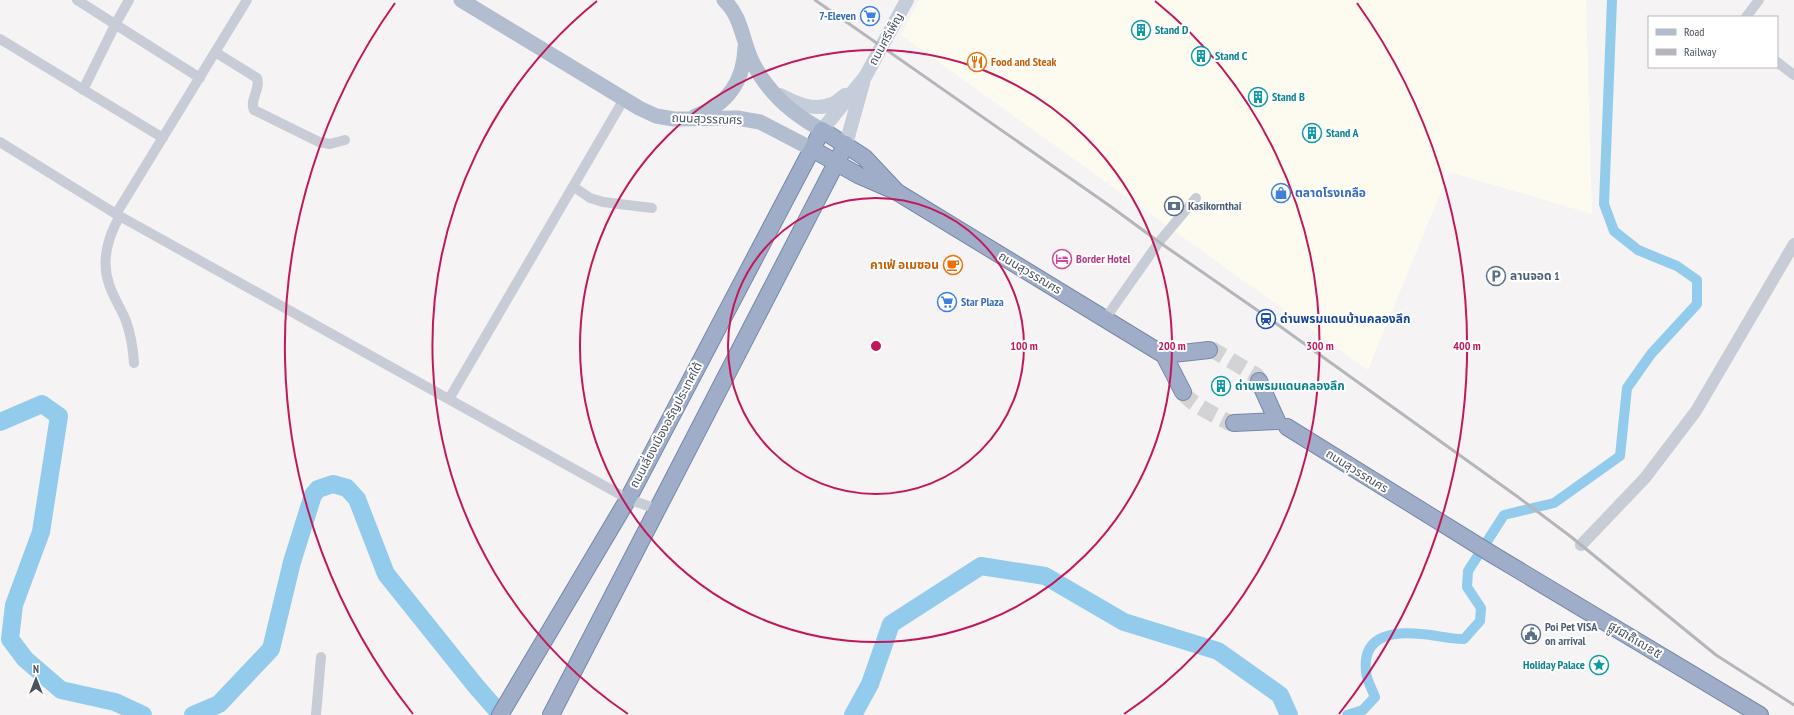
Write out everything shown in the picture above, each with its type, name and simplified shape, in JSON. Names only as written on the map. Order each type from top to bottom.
[{"type":"highway","name":"ถนนสุวรรณศร","points":[[822,130],[846,144],[864,157],[897,192]]},
{"type":"highway","name":"ถนนเลี่ยงเมืองอรัญประเทศใต้","points":[[500,715],[628,499],[822,130]]},
{"type":"highway","points":[[554,710],[846,144]]},
{"type":"highway","name":"ถนนสุวรรณศร","points":[[812,149],[858,175],[897,192],[1164,355]]},
{"type":"highway","points":[[1183,392],[1164,355],[1208,350]]},
{"type":"highway","points":[[1234,423],[1276,421],[1259,381]]},
{"type":"highway","name":"ถนนสุวรรณศร","points":[[1287,427],[1490,554]]},
{"type":"highway","name":"ផ្លូវជាតិលេខ៥","points":[[1490,554],[1760,715]]},
{"type":"main road","name":"ถนนสุวรรณศร","points":[[461,0],[639,108],[656,116],[674,119],[737,118],[760,122],[812,149]]},
{"type":"main road","name":"ถนนสุวรรณศร","points":[[724,0],[738,17],[752,61],[769,89],[787,108],[803,120],[822,130]]},
{"type":"main road","name":"ถนนศรีเพ็ญ","points":[[822,130],[865,77],[907,0]]},
{"type":"main road","points":[[688,118],[705,112],[720,103],[735,86],[745,62],[745,42]]},
{"type":"main road","points":[[769,89],[794,103],[813,107],[832,104],[865,77]]},
{"type":"main road","name":"ถนนศรีเพ็ญ","points":[[846,144],[865,77]]},
{"type":"street","points":[[77,0],[116,23],[200,78]]},
{"type":"street","points":[[83,90],[129,0]]},
{"type":"street","points":[[134,363],[132,339],[126,320],[109,284],[105,268],[107,250],[113,228],[118,215],[163,138],[247,0]]},
{"type":"street","points":[[1747,16],[1759,0]]},
{"type":"street","points":[[0,39],[163,138]]},
{"type":"street","points":[[215,52],[257,78],[258,86],[252,106],[254,110],[319,142],[330,144],[345,140]]},
{"type":"street","points":[[1778,63],[1794,75]]},
{"type":"street","points":[[449,399],[624,99]]},
{"type":"street","points":[[0,142],[118,215],[628,499],[657,509]]},
{"type":"street","points":[[574,187],[590,198],[603,202],[652,208]]},
{"type":"street","points":[[1105,319],[1159,242],[1196,198]]},
{"type":"street","points":[[1581,545],[1645,478],[1696,411],[1794,244]]},
{"type":"street","points":[[316,715],[320,657]]},
{"type":"shaded area","name":"ตลาดโรงเกลือ","points":[[919,0],[1586,0],[1592,214],[1449,172],[1368,370],[901,35]]},
{"type":"waterway","points":[[1347,715],[1363,710],[1375,697],[1366,674],[1366,659],[1369,650],[1382,638],[1400,633],[1411,633],[1464,639],[1480,621],[1481,608],[1467,587],[1468,571],[1504,515],[1554,503],[1620,456],[1627,388],[1651,354],[1697,304],[1697,280],[1677,266],[1638,250],[1614,231],[1604,204],[1612,0]]},
{"type":"waterway","points":[[0,422],[42,404],[59,416],[41,532],[14,605],[10,639],[25,659],[61,690],[115,702],[143,715]]},
{"type":"waterway","points":[[193,715],[219,704],[271,649],[292,562],[313,495],[318,489],[333,484],[347,488],[357,499],[386,574],[501,715]]},
{"type":"waterway","points":[[853,715],[870,684],[891,624],[981,566],[1045,576],[1124,622],[1218,651],[1280,695],[1289,715]]},
{"type":"tunnel","points":[[1209,350],[1213,350],[1257,376],[1259,381]]},
{"type":"tunnel","points":[[1183,392],[1191,401],[1204,409],[1230,423],[1234,423]]},
{"type":"railway","points":[[815,0],[1110,206],[1518,497],[1570,536],[1716,655],[1794,705]]},
{"type":"place","name":"7-Eleven","points":[[870,16]]},
{"type":"place","name":"Stand D","points":[[1141,30]]},
{"type":"place","name":"Stand C","points":[[1201,56]]},
{"type":"place","name":"Food and Steak","points":[[977,62]]},
{"type":"place","name":"Stand B","points":[[1258,97]]},
{"type":"place","name":"Stand A","points":[[1312,133]]},
{"type":"place","name":"ตลาดโรงเกลือ","points":[[1281,193]]},
{"type":"place","name":"Kasikornthai","points":[[1174,206]]},
{"type":"place","name":"Border Hotel","points":[[1062,259]]},
{"type":"place","name":"คาเฟ่ อเมซอน","points":[[953,265]]},
{"type":"place","name":"ลานจอด 1","points":[[1496,276]]},
{"type":"place","name":"Star Plaza","points":[[947,302]]},
{"type":"place","name":"ด่านพรมแดนบ้านคลองลึก","points":[[1266,319]]},
{"type":"place","name":"ด่านพรมแดนคลองลึก","points":[[1221,386]]},
{"type":"place","name":"Poi Pet VISA on arrival","points":[[1531,634]]},
{"type":"place","name":"Holiday Palace","points":[[1599,665]]}]
